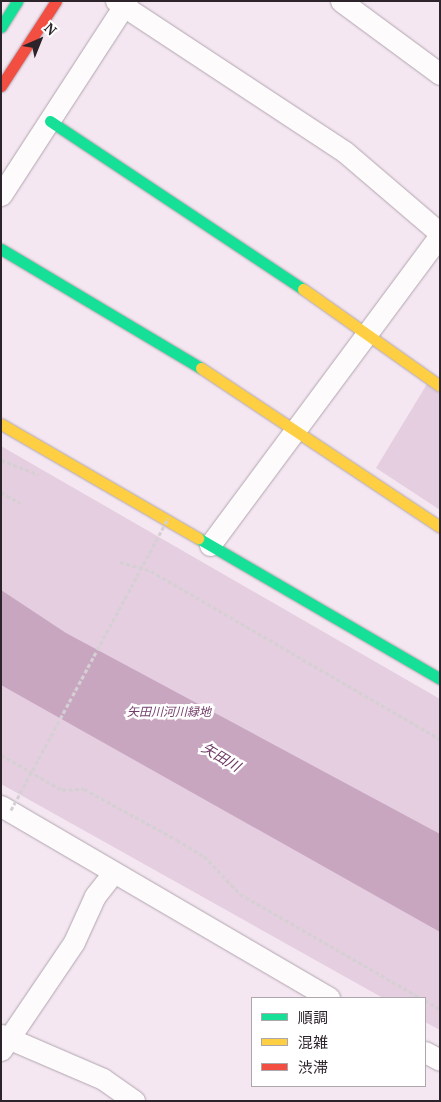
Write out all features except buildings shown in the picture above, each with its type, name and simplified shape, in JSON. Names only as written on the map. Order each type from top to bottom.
[{"type":"main road","points":[[1,27],[17,1]]},
{"type":"main road","points":[[1,86],[56,1]]},
{"type":"main road","points":[[50,121],[368,332],[440,386]]},
{"type":"main road","points":[[1,249],[296,430],[440,527]]},
{"type":"main road","points":[[1,424],[168,518],[210,545],[440,679]]},
{"type":"street","points":[[340,1],[440,74]]},
{"type":"street","points":[[1,195],[50,121],[122,3],[345,152],[440,234],[210,545]]},
{"type":"street","points":[[6,808],[112,874],[327,997]]},
{"type":"street","points":[[112,874],[95,896],[74,942],[4,1042],[103,1079],[134,1101]]},
{"type":"street","points":[[426,1053],[440,1060]]},
{"type":"path","points":[[1,492],[20,503]]},
{"type":"path","points":[[6,808],[168,518]]},
{"type":"path","points":[[120,562],[175,585],[440,740]]},
{"type":"path","points":[[1,755],[62,790],[84,789],[177,840],[204,856],[240,894],[419,997]]},
{"type":"path","points":[[426,1001],[440,1009]]},
{"type":"green space","points":[[427,384],[440,394],[440,510],[376,468]]},
{"type":"green space","name":"矢田川河川緑地","points":[[1,446],[440,699],[440,1030],[426,1023],[426,997],[381,997],[1,784]]},
{"type":"water","name":"矢田川","points":[[1,590],[66,633],[440,834],[440,932],[1,685]]},
{"type":"traffic: fast","points":[[1,27],[17,1]]},
{"type":"traffic: fast","points":[[50,121],[303,289]]},
{"type":"traffic: fast","points":[[1,249],[201,368]]},
{"type":"traffic: fast","points":[[198,538],[440,679]]},
{"type":"traffic: slow","points":[[303,289],[440,386]]},
{"type":"traffic: slow","points":[[201,368],[440,527]]},
{"type":"traffic: slow","points":[[1,424],[198,538]]},
{"type":"traffic: jam","points":[[1,86],[56,1]]}]
